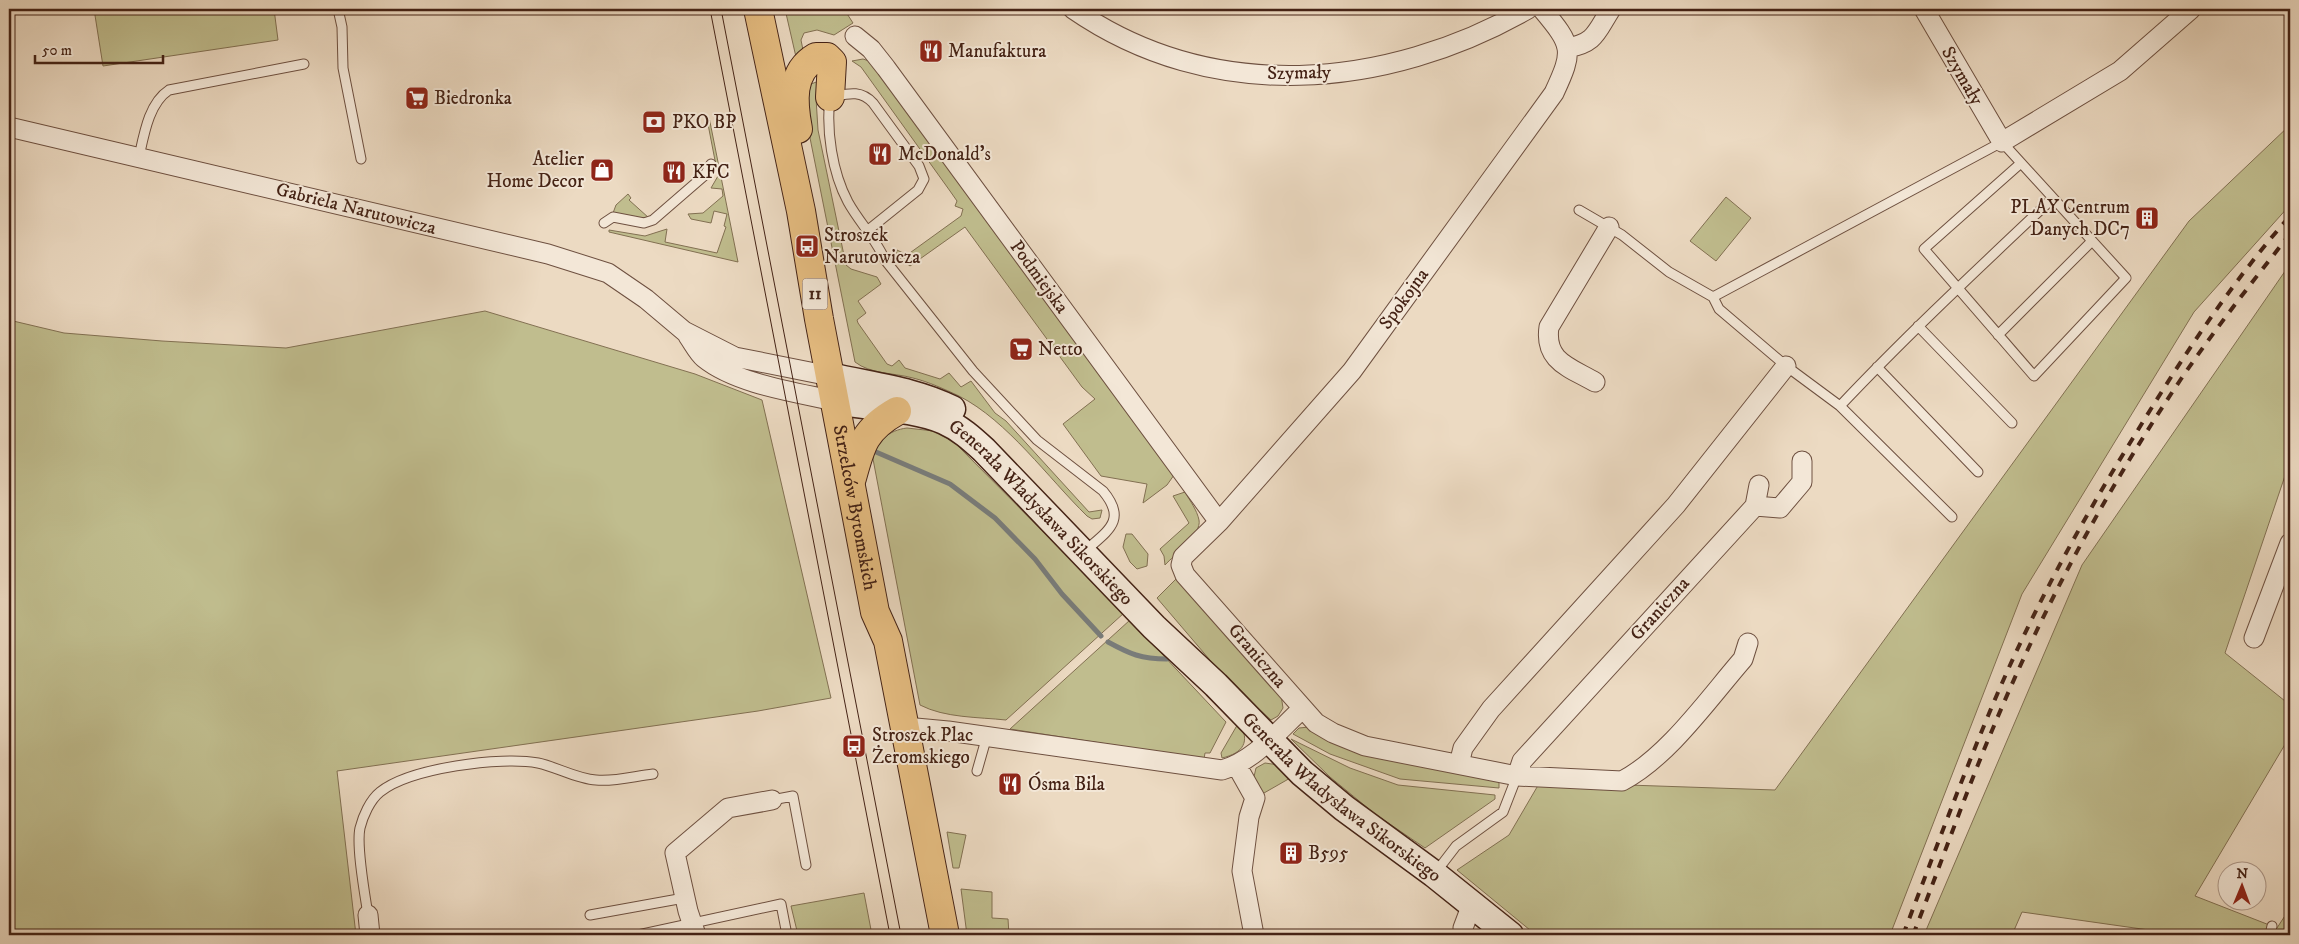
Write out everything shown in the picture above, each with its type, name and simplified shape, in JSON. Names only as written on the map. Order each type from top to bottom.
[{"type":"highway","name":"11","points":[[758,9],[801,211],[832,389]]},
{"type":"highway","points":[[801,211],[808,176],[794,108],[794,94],[804,68],[816,57],[827,58],[832,62],[830,97]]},
{"type":"highway","name":"Strzelców Bytomskich","points":[[832,389],[875,612],[888,641],[945,935]]},
{"type":"highway","points":[[851,484],[859,451],[866,436],[880,420],[896,411]]},
{"type":"highway","name":"Strzelców Bytomskich","points":[[875,612],[872,643],[929,935]]},
{"type":"street","name":"Szymały","points":[[1073,9],[1121,38],[1167,58],[1239,72],[1293,76],[1365,69],[1423,55],[1474,37],[1528,9]]},
{"type":"street","points":[[1542,9],[1566,40],[1567,48],[1583,45],[1593,38],[1611,9]]},
{"type":"street","name":"Szymały","points":[[1924,9],[2002,142]]},
{"type":"street","points":[[2002,142],[2120,71],[2190,9]]},
{"type":"street","name":"Podmiejska","points":[[855,36],[871,49],[886,68],[1219,522]]},
{"type":"street","name":"Spokojna","points":[[1182,565],[1182,556],[1219,522],[1352,371],[1554,93],[1568,62],[1567,48]]},
{"type":"street","name":"Gabriela Narutowicza","points":[[9,127],[548,254],[589,266],[628,285],[684,331],[735,357],[832,389]]},
{"type":"street","points":[[1595,382],[1550,353],[1547,341],[1549,327],[1609,228]]},
{"type":"street","name":"Gabriela Narutowicza","points":[[684,331],[703,358],[733,374],[766,385],[832,389]]},
{"type":"street","points":[[1459,764],[1463,748],[1491,709],[1676,505],[1786,366]]},
{"type":"street","name":"Generała Władysława Sikorskiego","points":[[832,389],[896,411],[944,421],[964,432],[1089,547],[1149,598],[1216,685],[1302,773],[1344,808],[1434,874],[1510,935]]},
{"type":"street","name":"Generała Władysława Sikorskiego","points":[[832,389],[907,392],[931,399],[956,411],[980,428],[1028,472],[1089,547]]},
{"type":"street","points":[[1759,485],[1756,506],[1780,508],[1802,482],[1802,461]]},
{"type":"street","name":"Graniczna","points":[[1517,776],[1522,761],[1756,506]]},
{"type":"street","points":[[2254,638],[2290,543]]},
{"type":"street","name":"Graniczna","points":[[1182,565],[1185,574],[1316,724],[1365,746],[1517,776],[1622,780],[1634,774],[1646,766],[1670,742],[1743,659],[1748,644]]},
{"type":"street","points":[[905,727],[987,736],[1222,770],[1237,766],[1269,740],[1302,709]]},
{"type":"street","points":[[1237,766],[1255,798],[1249,817],[1242,871],[1254,935]]},
{"type":"street","points":[[693,929],[684,898],[675,853],[728,808],[772,800]]},
{"type":"street","points":[[1465,935],[1463,928],[1472,904]]},
{"type":"street","points":[[368,915],[370,935]]},
{"type":"lane","points":[[338,9],[342,27],[343,68],[361,159]]},
{"type":"lane","points":[[139,157],[144,135],[158,97],[169,90],[304,64]]},
{"type":"lane","points":[[867,231],[918,190],[923,185],[924,175],[867,96],[854,92],[830,97],[828,116],[836,169],[847,200],[867,231],[890,266],[973,371],[1037,440],[1103,491],[1110,499],[1115,512],[1112,527],[1089,547]]},
{"type":"lane","points":[[1713,297],[2002,142],[2021,163],[2052,199],[2091,242],[2126,278],[2034,376],[1924,249],[2021,163]]},
{"type":"lane","points":[[604,223],[613,218],[644,223],[653,220],[705,175],[711,164]]},
{"type":"lane","points":[[1840,406],[1958,286],[2052,199]]},
{"type":"lane","points":[[1579,210],[1609,228],[1669,272],[1713,297],[1719,309],[1786,366],[1840,406],[1952,517]]},
{"type":"lane","points":[[1998,335],[2091,242]]},
{"type":"lane","points":[[1918,326],[2012,423]]},
{"type":"lane","points":[[1877,367],[1978,472]]},
{"type":"lane","points":[[977,771],[987,736]]},
{"type":"lane","points":[[368,915],[363,885],[360,830],[366,810],[380,792],[420,773],[503,761],[537,763],[596,780],[653,774]]},
{"type":"lane","points":[[1434,874],[1456,846],[1503,812],[1517,776]]},
{"type":"lane","points":[[772,800],[793,796],[806,865]]},
{"type":"lane","points":[[590,915],[684,898]]},
{"type":"lane","points":[[638,935],[693,929],[781,904],[787,935]]},
{"type":"shaded area","points":[[94,9],[274,9],[278,40],[103,66]]},
{"type":"shaded area","points":[[785,9],[844,9],[853,23],[834,35],[817,30],[804,33],[801,40],[803,50],[796,57]]},
{"type":"shaded area","points":[[863,59],[872,62],[1174,475],[1167,485],[1143,503],[1147,484],[1101,476],[1063,424],[1095,399],[1082,387],[965,227],[910,266],[896,255],[897,250],[907,255],[961,216],[963,209],[955,206],[957,201],[950,191],[861,67],[852,61]]},
{"type":"shaded area","points":[[819,81],[816,98],[818,130],[846,265],[851,269],[877,277],[881,284],[858,301],[866,313],[857,320],[858,323],[887,364],[892,366],[899,360],[905,368],[940,379],[949,373],[961,387],[971,381],[995,413],[1006,421],[1089,512],[1102,510],[1100,518],[1092,519],[1087,516],[1011,435],[977,407],[959,396],[931,384],[906,376],[868,369],[855,362],[805,113],[806,95],[811,84]]},
{"type":"shaded area","points":[[709,117],[738,262],[609,232],[609,230],[645,236],[667,229],[665,242],[717,253],[726,227],[724,226],[727,214],[714,211],[711,223],[691,219],[688,214],[703,213],[723,196],[722,189],[711,188],[718,176],[707,119]]},
{"type":"shaded area","points":[[2290,125],[2290,205],[2194,312],[2022,594],[1890,935],[1536,935],[1457,870],[1509,835],[1540,782],[1775,790],[2189,221]]},
{"type":"shaded area","points":[[628,194],[631,198],[629,200],[649,218],[643,219],[613,213],[616,205]]},
{"type":"shaded area","points":[[1726,197],[1751,218],[1716,261],[1690,241]]},
{"type":"shaded area","points":[[2290,264],[2290,461],[2225,653],[2290,705],[2290,736],[2195,896],[2216,904],[2216,912],[2236,912],[2277,928],[2290,908],[2290,935],[2184,935],[2022,912],[2012,935],[1924,935],[2082,565]]},
{"type":"shaded area","points":[[485,311],[695,374],[762,400],[831,698],[758,711],[337,771],[356,935],[9,935],[9,320],[64,333],[286,348]]},
{"type":"shaded area","points":[[907,428],[934,431],[954,442],[1124,613],[1006,720],[951,715],[920,705],[873,459],[877,447],[884,438],[894,431]]},
{"type":"shaded area","points":[[1185,492],[1197,513],[1199,526],[1192,538],[1165,565],[1164,556],[1160,549],[1189,523],[1173,496]]},
{"type":"shaded area","points":[[1126,534],[1132,534],[1148,554],[1147,566],[1137,569],[1130,562],[1123,547]]},
{"type":"shaded area","points":[[1176,579],[1281,695],[1283,708],[1278,716],[1271,720],[1227,680],[1157,598]]},
{"type":"shaded area","points":[[1130,620],[1226,722],[1210,753],[1205,753],[1204,759],[1010,729]]},
{"type":"shaded area","points":[[1239,722],[1244,735],[1243,746],[1235,753],[1222,758],[1221,753]]},
{"type":"shaded area","points":[[1309,727],[1448,771],[1499,781],[1499,788],[1400,779],[1330,754],[1293,734],[1299,728]]},
{"type":"shaded area","points":[[1291,739],[1350,768],[1398,785],[1495,795],[1495,799],[1425,848],[1375,814],[1330,777]]},
{"type":"shaded area","points":[[1265,763],[1279,765],[1292,777],[1264,793],[1259,793],[1253,781],[1256,768]]},
{"type":"shaded area","points":[[947,832],[966,835],[959,868],[953,868]]},
{"type":"shaded area","points":[[961,889],[992,892],[992,918],[1008,919],[1009,935],[967,935]]},
{"type":"shaded area","points":[[864,893],[872,935],[798,935],[791,906]]},
{"type":"waterway","points":[[876,452],[950,484],[995,518],[1035,559],[1062,594],[1101,636]]},
{"type":"waterway","points":[[1108,642],[1136,655],[1167,659]]},
{"type":"tram line","points":[[710,9],[890,935]]},
{"type":"tram line","points":[[721,9],[901,935]]},
{"type":"railway","points":[[1903,935],[1955,798],[2003,680],[2073,539],[2151,409],[2188,352],[2226,296],[2290,216]]},
{"type":"railway","points":[[1913,935],[1996,721],[2036,632],[2080,546],[2129,461],[2181,379],[2248,287],[2290,234]]},
{"type":"place","name":"Manufaktura","points":[[931,51]]},
{"type":"place","name":"Biedronka","points":[[417,98]]},
{"type":"place","name":"PKO BP","points":[[654,122]]},
{"type":"place","name":"McDonald's","points":[[880,154]]},
{"type":"place","name":"Atelier Home Decor","points":[[602,170]]},
{"type":"place","name":"KFC","points":[[674,172]]},
{"type":"place","name":"PLAY Centrum Danych DC7","points":[[2147,218]]},
{"type":"place","name":"Stroszek Narutowicza","points":[[807,246]]},
{"type":"place","name":"Netto","points":[[1021,349]]},
{"type":"place","name":"Stroszek Plac Żeromskiego","points":[[854,746]]},
{"type":"place","name":"Ósma Bila","points":[[1010,784]]},
{"type":"place","name":"B595","points":[[1291,853]]}]
